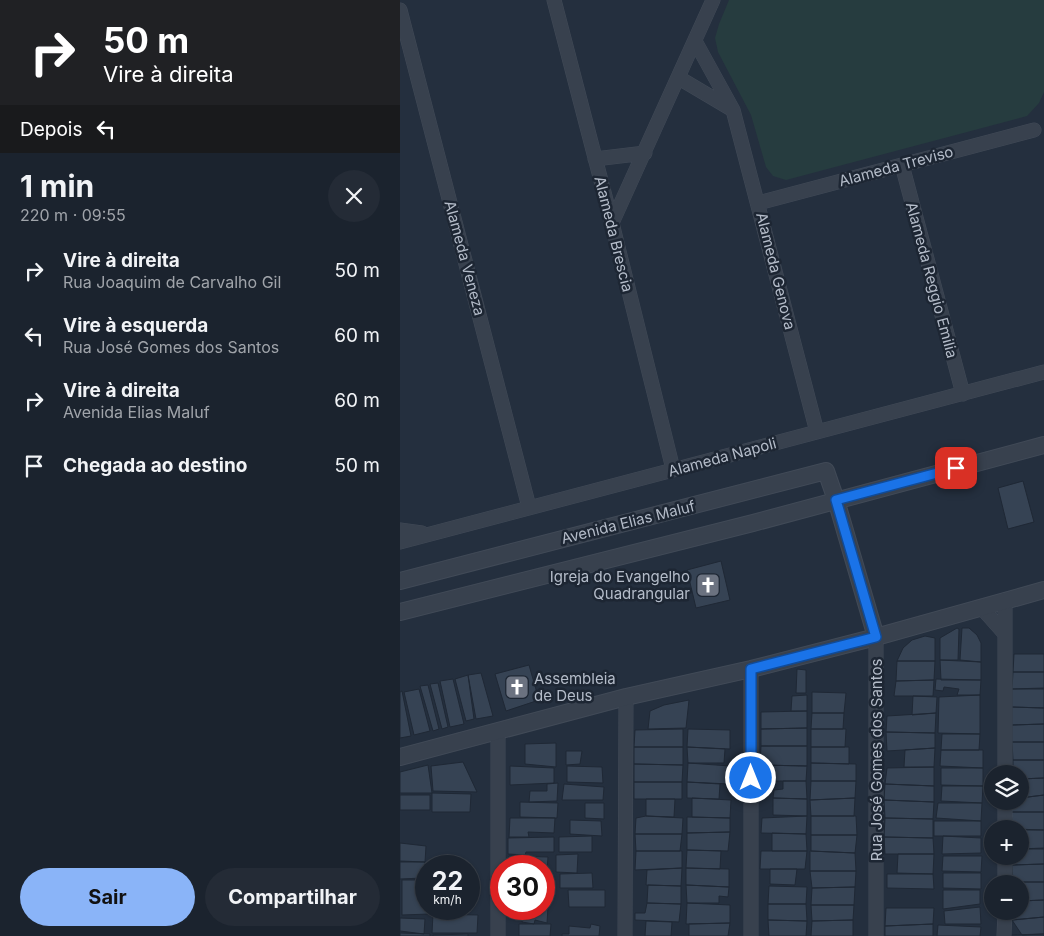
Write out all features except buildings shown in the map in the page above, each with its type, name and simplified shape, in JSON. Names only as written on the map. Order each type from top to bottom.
[{"type":"street","name":"Alameda Brescia","points":[[554,0],[673,469]]},
{"type":"street","points":[[612,223],[714,0]]},
{"type":"street","name":"Alameda Veneza","points":[[400,10],[529,507]]},
{"type":"street","name":"Alameda Genova","points":[[696,41],[733,110],[817,432]]},
{"type":"street","points":[[679,78],[733,110]]},
{"type":"street","name":"Alameda Treviso","points":[[758,203],[1041,128]]},
{"type":"street","points":[[595,159],[645,152]]},
{"type":"street","name":"Alameda Reggio Emilia","points":[[902,165],[963,394]]},
{"type":"street","name":"Alameda Napoli","points":[[400,542],[1044,372]]},
{"type":"street","name":"Avenida Elias Maluf","points":[[400,612],[1044,445]]},
{"type":"street","name":"Avenida Elias Maluf","points":[[400,581],[826,471],[836,500]]},
{"type":"street","name":"Rua José Gomes dos Santos","points":[[836,500],[876,637],[876,936]]},
{"type":"street","points":[[400,530],[412,533],[433,534]]},
{"type":"street","points":[[400,757],[626,697],[751,669],[876,637],[1044,590]]},
{"type":"street","points":[[1005,600],[1005,765]]},
{"type":"street","points":[[981,607],[1005,634]]},
{"type":"street","points":[[751,669],[751,936]]},
{"type":"street","points":[[626,697],[626,936]]},
{"type":"street","points":[[498,732],[498,936]]},
{"type":"street","points":[[1004,920],[1004,936]]},
{"type":"green space","points":[[729,0],[1044,0],[1044,92],[1039,103],[1027,116],[786,180],[773,176],[766,167],[751,115],[718,52],[715,38]]},
{"type":"place","name":"Igreja do Evangelho Quadrangular","points":[[708,585]]},
{"type":"place","name":"Assembleia de Deus","points":[[517,687]]},
{"type":"route","points":[[751,778],[751,669],[876,637],[836,500],[956,468]]}]
